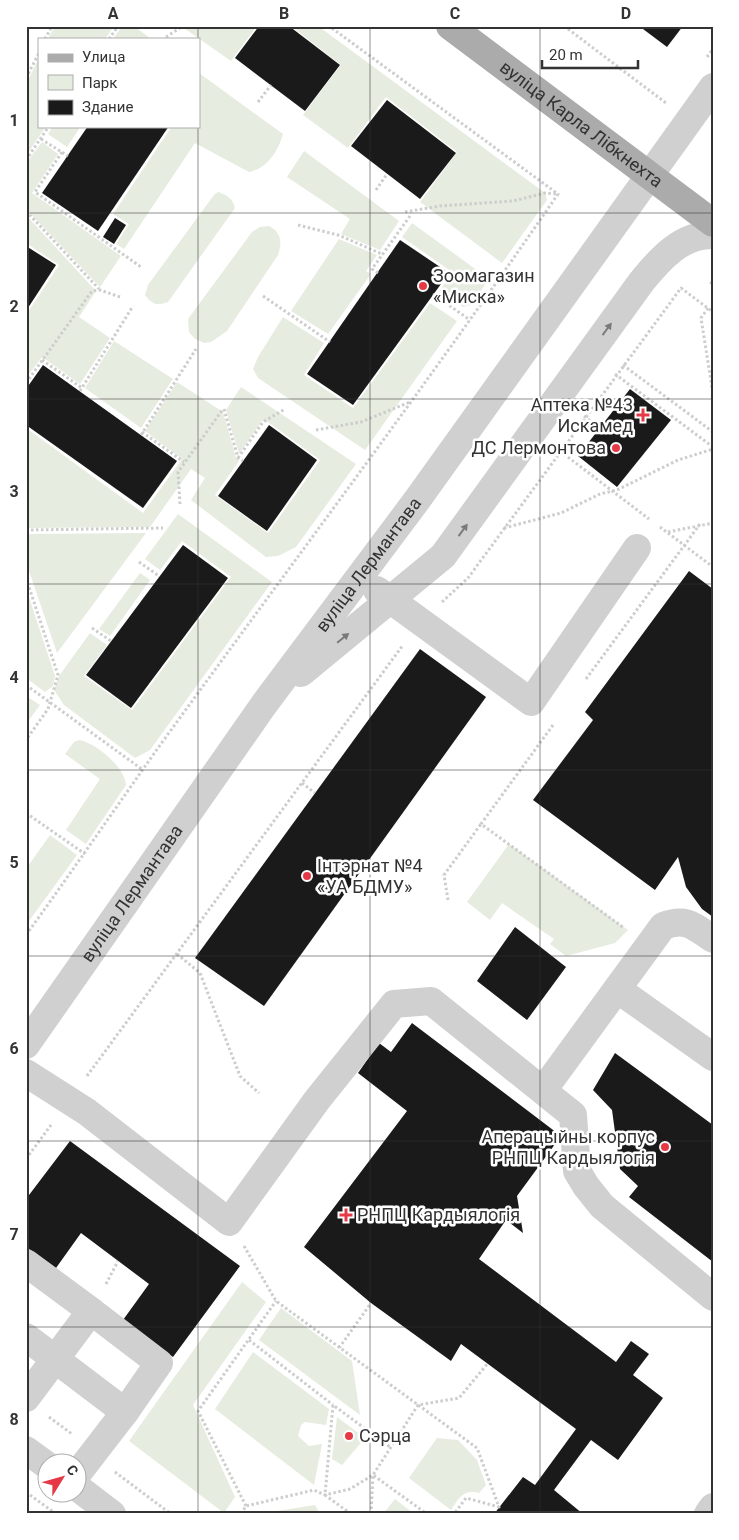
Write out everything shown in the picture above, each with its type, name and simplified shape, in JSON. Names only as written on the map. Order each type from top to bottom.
[{"type":"main road","name":"вуліца Карла Лібкнехта","points":[[450,26],[713,223]]},
{"type":"street","name":"вуліца Лермантава","points":[[26,1045],[265,703],[359,578],[648,176],[708,75]]},
{"type":"street","points":[[265,703],[443,556],[653,267],[675,248],[688,240],[713,235]]},
{"type":"street","points":[[359,578],[531,702],[637,548]]},
{"type":"street","points":[[544,1089],[663,926],[675,922],[689,923],[713,939]]},
{"type":"street","points":[[617,988],[713,1057]]},
{"type":"street","points":[[26,1074],[69,1101],[230,1222],[317,1100],[394,1004],[431,1001],[544,1089],[573,1115],[577,1171],[602,1206],[713,1297]]},
{"type":"street","points":[[26,1263],[159,1363],[88,1460]]},
{"type":"street","points":[[26,1398],[91,1311]]},
{"type":"street","points":[[26,1337],[125,1412]]},
{"type":"street","points":[[26,1450],[38,1459]]},
{"type":"street","points":[[88,1496],[112,1514]]},
{"type":"street","points":[[708,1514],[713,1507]]},
{"type":"path","points":[[46,38],[52,26]]},
{"type":"path","points":[[110,38],[118,26]]},
{"type":"path","points":[[166,37],[184,26]]},
{"type":"path","points":[[329,26],[558,194]]},
{"type":"path","points":[[564,26],[672,107]]},
{"type":"path","points":[[708,75],[713,49]]},
{"type":"path","points":[[26,78],[38,55]]},
{"type":"path","points":[[258,102],[271,85]]},
{"type":"path","points":[[26,160],[48,128]]},
{"type":"path","points":[[41,139],[68,156]]},
{"type":"path","points":[[62,152],[36,192],[141,266]]},
{"type":"path","points":[[376,190],[387,174]]},
{"type":"path","points":[[406,212],[440,206],[513,201],[545,193],[558,194]]},
{"type":"path","points":[[26,935],[143,770],[470,320],[558,194]]},
{"type":"path","points":[[26,211],[100,290]]},
{"type":"path","points":[[378,273],[372,269],[410,216]]},
{"type":"path","points":[[298,225],[338,235],[382,254]]},
{"type":"path","points":[[26,1159],[420,621],[468,578],[681,288],[713,312]]},
{"type":"path","points":[[26,383],[92,291],[100,290],[120,297]]},
{"type":"path","points":[[433,294],[470,320]]},
{"type":"path","points":[[263,296],[330,342]]},
{"type":"path","points":[[42,360],[81,390],[133,306]]},
{"type":"path","points":[[708,308],[701,318],[713,394]]},
{"type":"path","points":[[184,462],[142,434],[196,349]]},
{"type":"path","points":[[623,366],[713,432]]},
{"type":"path","points":[[609,369],[713,448]]},
{"type":"path","points":[[316,430],[361,422],[411,401]]},
{"type":"path","points":[[180,504],[178,472],[223,409],[238,458],[243,461]]},
{"type":"path","points":[[238,458],[263,422],[285,409]]},
{"type":"path","points":[[578,411],[597,426]]},
{"type":"path","points":[[504,528],[561,513],[610,491],[617,490],[678,460],[713,448]]},
{"type":"path","points":[[560,451],[610,491],[713,567]]},
{"type":"path","points":[[663,534],[700,524],[713,523]]},
{"type":"path","points":[[586,680],[700,524]]},
{"type":"path","points":[[26,530],[163,528]]},
{"type":"path","points":[[139,562],[159,576]]},
{"type":"path","points":[[26,578],[58,675],[48,710],[26,740]]},
{"type":"path","points":[[92,628],[111,641]]},
{"type":"path","points":[[26,685],[143,770]]},
{"type":"path","points":[[448,900],[444,875],[557,720]]},
{"type":"path","points":[[302,783],[315,793]]},
{"type":"path","points":[[26,813],[85,854]]},
{"type":"path","points":[[481,824],[648,946]]},
{"type":"path","points":[[176,954],[200,973],[240,1076],[259,1093]]},
{"type":"path","points":[[230,1222],[276,1301],[477,1448],[499,1508],[466,1498],[454,1514]]},
{"type":"path","points":[[246,1506],[198,1411],[276,1301]]},
{"type":"path","points":[[339,1348],[371,1303]]},
{"type":"path","points":[[249,1340],[390,1447]]},
{"type":"path","points":[[325,1495],[350,1489],[373,1475],[418,1405],[459,1398],[488,1362]]},
{"type":"path","points":[[325,1495],[333,1405]]},
{"type":"path","points":[[371,1514],[373,1475]]},
{"type":"path","points":[[373,1475],[427,1514]]},
{"type":"path","points":[[240,1514],[246,1506],[314,1490],[325,1495],[350,1514]]},
{"type":"path","points":[[26,1492],[56,1514]]},
{"type":"green space","points":[[55,26],[114,26],[106,38],[49,38]]},
{"type":"green space","points":[[122,26],[134,26],[150,38],[114,38]]},
{"type":"green space","points":[[181,26],[257,26],[231,61]]},
{"type":"green space","points":[[291,26],[318,26],[545,193],[547,200],[502,263],[420,202],[457,152],[386,97],[348,148],[303,115],[341,65]]},
{"type":"green space","points":[[38,60],[38,128],[45,128],[26,156],[26,84]]},
{"type":"green space","points":[[200,74],[283,134],[278,147],[267,163],[249,172],[195,143],[124,249],[116,244],[129,224],[113,214],[171,128],[200,128]]},
{"type":"green space","points":[[52,128],[80,128],[67,147],[48,134]]},
{"type":"green space","points":[[42,142],[58,154],[32,193],[121,256],[100,287],[26,209],[26,163]]},
{"type":"green space","points":[[304,151],[399,221],[380,250],[341,234],[350,219],[287,177]]},
{"type":"green space","points":[[218,192],[229,198],[235,208],[168,302],[161,304],[153,303],[145,295],[148,285]]},
{"type":"green space","points":[[26,215],[96,291],[79,317],[110,338],[80,384],[42,357],[26,378],[26,315],[59,265],[26,243]]},
{"type":"green space","points":[[412,223],[489,279],[471,305],[463,307],[439,292],[452,272],[402,237]]},
{"type":"green space","points":[[269,226],[279,235],[280,246],[278,255],[227,331],[211,342],[204,343],[195,339],[189,332],[188,319],[252,232],[260,227]]},
{"type":"green space","points":[[339,239],[377,255],[366,271],[371,274],[328,334],[291,311]]},
{"type":"green space","points":[[430,303],[457,321],[365,450],[258,378],[253,369],[258,357],[283,317],[324,343],[304,375],[353,408]]},
{"type":"green space","points":[[114,341],[173,379],[141,428],[85,388]]},
{"type":"green space","points":[[177,382],[223,412],[236,458],[239,461],[215,495],[268,533],[320,460],[268,422],[262,421],[239,454],[226,410],[241,387],[356,464],[296,547],[278,556],[266,557],[191,500],[205,478],[191,469],[150,527],[26,528],[26,428],[143,513],[182,459],[145,431]]},
{"type":"green space","points":[[178,514],[272,582],[150,750],[135,758],[64,705],[54,690],[59,676],[90,633],[107,645],[84,676],[132,710],[231,577],[182,541],[160,570],[145,559]]},
{"type":"green space","points":[[146,533],[57,653],[26,562],[26,534]]},
{"type":"green space","points":[[140,573],[150,580],[110,636],[99,629]]},
{"type":"green space","points":[[26,588],[55,676],[53,686],[45,692],[26,678]]},
{"type":"green space","points":[[26,696],[40,705],[29,720],[26,718]]},
{"type":"green space","points":[[79,740],[93,746],[108,757],[121,771],[126,785],[86,844],[66,830],[100,779],[65,754],[74,742]]},
{"type":"green space","points":[[50,835],[77,855],[26,925],[26,869]]},
{"type":"green space","points":[[509,844],[628,930],[615,943],[566,956],[550,944],[554,939],[502,903],[490,920],[467,902]]},
{"type":"green space","points":[[242,1282],[266,1302],[193,1405],[235,1497],[224,1513],[129,1441]]},
{"type":"green space","points":[[281,1308],[352,1361],[360,1415],[259,1340]]},
{"type":"green space","points":[[253,1352],[329,1409],[326,1425],[305,1422],[301,1425],[298,1436],[309,1446],[322,1444],[314,1485],[215,1409]]},
{"type":"green space","points":[[337,1417],[365,1438],[342,1465],[332,1459]]},
{"type":"green space","points":[[437,1438],[458,1440],[477,1460],[486,1485],[479,1493],[465,1493],[451,1510],[409,1478]]},
{"type":"green space","points":[[395,1499],[414,1514],[383,1514]]},
{"type":"green space","points":[[315,1505],[320,1514],[258,1514]]},
{"type":"building","points":[[259,26],[289,26],[340,65],[305,111],[235,58]]},
{"type":"building","points":[[639,26],[683,26],[667,47]]},
{"type":"building","points":[[387,100],[456,153],[420,199],[351,146]]},
{"type":"building","points":[[87,128],[168,128],[98,231],[42,193]]},
{"type":"building","points":[[115,218],[126,225],[114,244],[103,237]]},
{"type":"building","points":[[400,240],[449,273],[353,405],[307,374]]},
{"type":"building","points":[[26,246],[56,265],[26,311]]},
{"type":"building","points":[[43,365],[177,461],[143,508],[26,425],[26,389]]},
{"type":"building","name":"ДС Лермонтова","points":[[630,389],[671,420],[617,487],[578,456]]},
{"type":"building","points":[[269,425],[317,460],[267,531],[218,496]]},
{"type":"building","points":[[183,545],[228,578],[131,708],[86,675]]},
{"type":"building","points":[[689,571],[713,589],[713,917],[702,909],[686,887],[678,857],[655,890],[533,800],[593,720],[585,712]]},
{"type":"building","name":"Інтэрнат №4 «УА БДМУ»","points":[[420,649],[486,697],[264,1006],[195,958]]},
{"type":"building","points":[[515,927],[566,967],[527,1020],[477,981]]},
{"type":"building","points":[[412,1023],[561,1136],[517,1196],[523,1233],[506,1220],[479,1259],[616,1362],[631,1341],[649,1354],[633,1375],[663,1398],[618,1460],[591,1440],[554,1490],[583,1514],[494,1514],[523,1477],[535,1485],[576,1429],[461,1344],[451,1361],[371,1303],[304,1247],[407,1111],[358,1073],[379,1043],[391,1052]]},
{"type":"building","name":"Аперацыйны корпус РНПЦ Кардыялогія","points":[[615,1053],[713,1125],[713,1262],[629,1197],[638,1186],[620,1169],[612,1110],[593,1090]]},
{"type":"building","points":[[70,1141],[240,1266],[173,1357],[123,1320],[149,1284],[81,1233],[56,1268],[26,1247],[26,1199]]},
{"type":"place","name":"Зоомагазин «Миска»","points":[[423,286]]},
{"type":"place","name":"Аптека №43 Искамед","points":[[643,415]]},
{"type":"place","name":"ДС Лермонтова","points":[[616,448]]},
{"type":"place","name":"Інтэрнат №4 «УА БДМУ»","points":[[307,876]]},
{"type":"place","name":"Аперацыйны корпус РНПЦ Кардыялогія","points":[[665,1147]]},
{"type":"place","name":"РНПЦ Кардыялогія","points":[[346,1215]]},
{"type":"place","name":"Сэрца","points":[[349,1436]]}]
